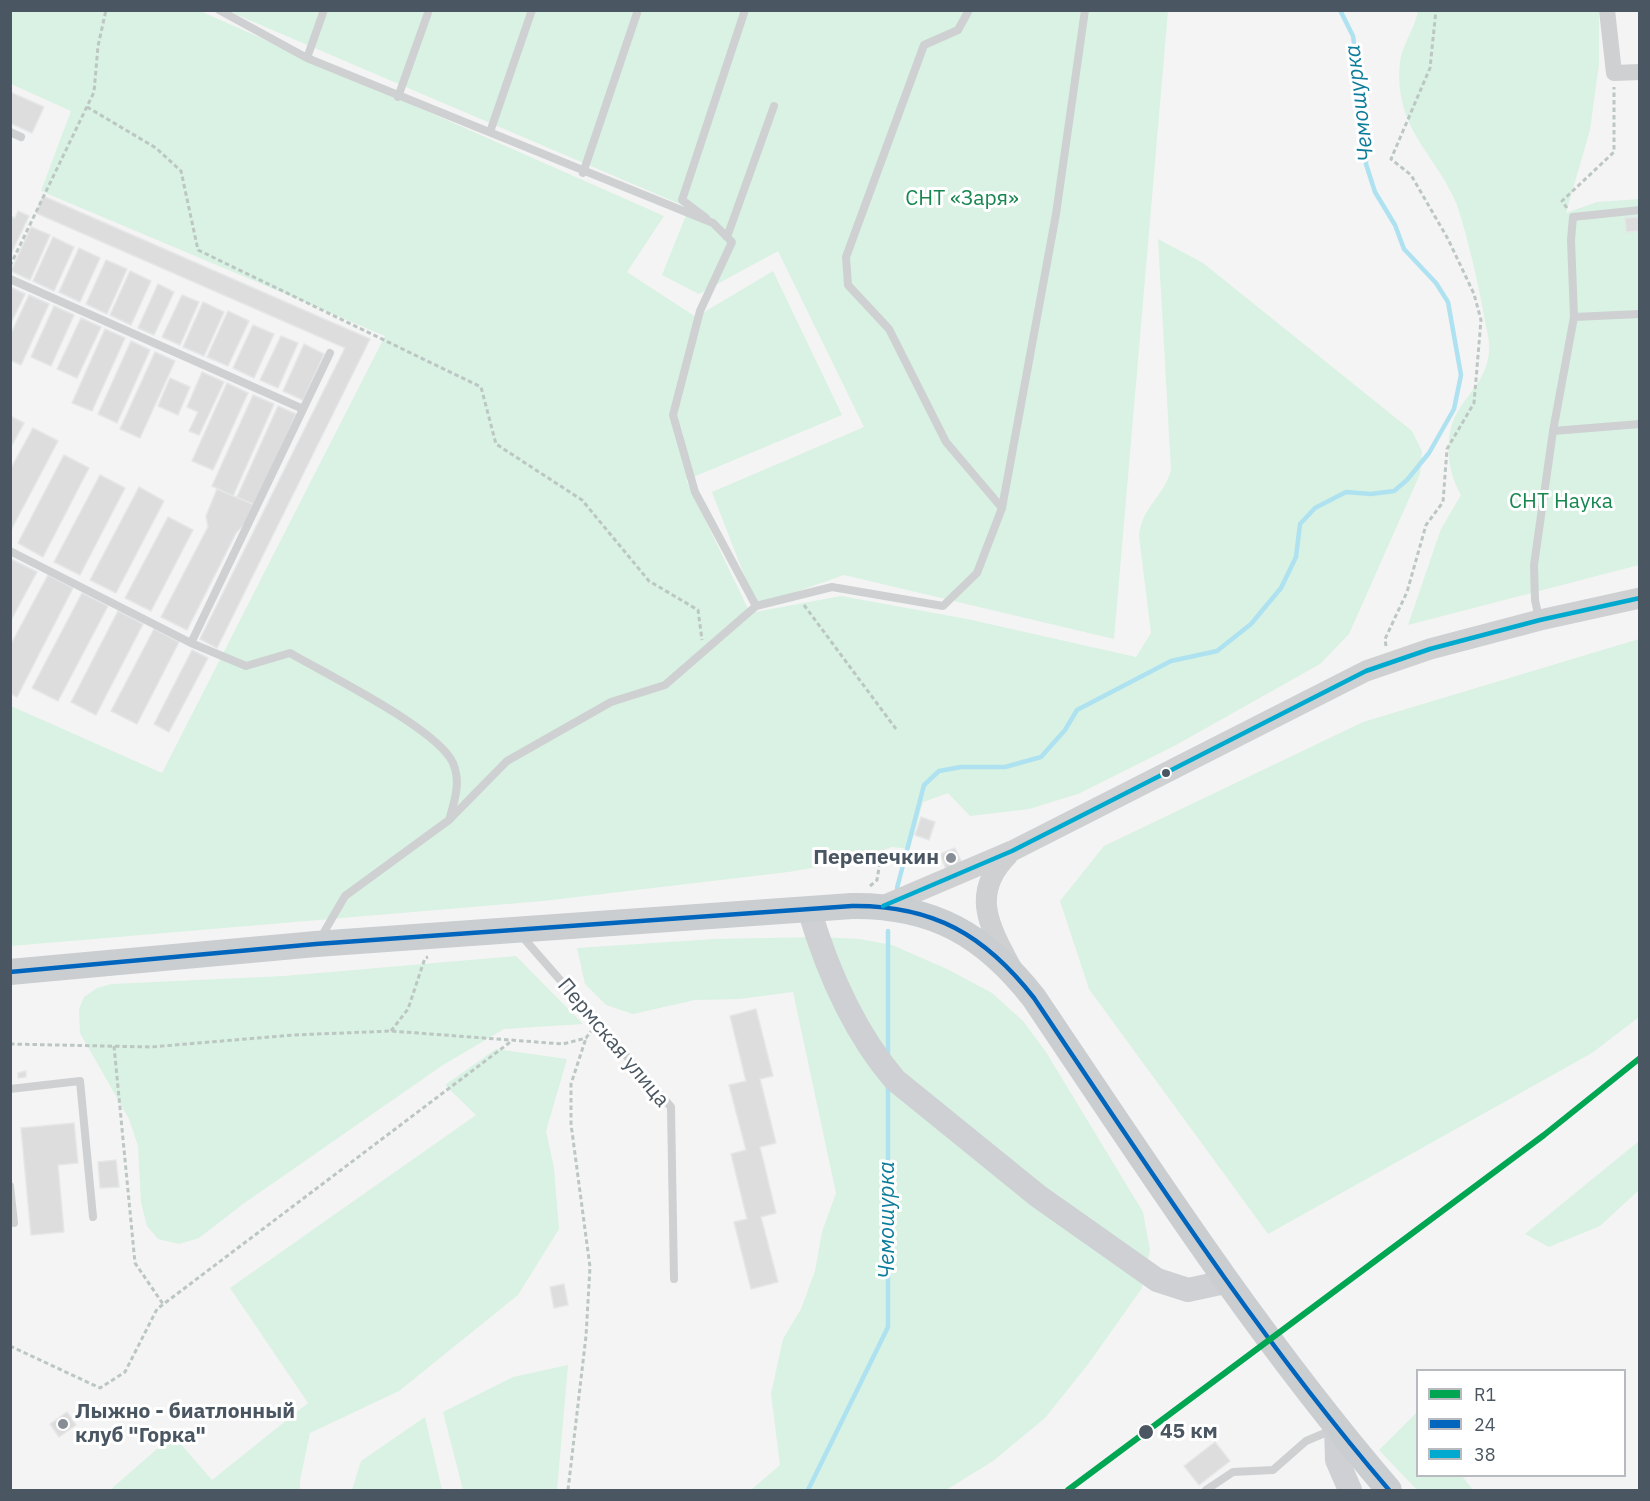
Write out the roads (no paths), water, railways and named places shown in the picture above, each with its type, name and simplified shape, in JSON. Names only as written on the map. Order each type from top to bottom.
[{"type":"main road","points":[[10,972],[316,944],[809,909],[874,898],[945,922],[976,938],[1011,968],[1034,998],[1225,1282],[1336,1428],[1389,1491]]},
{"type":"main road","points":[[809,909],[824,958],[844,1001],[888,1071],[1038,1196],[1157,1280],[1188,1290],[1225,1282]]},
{"type":"main road","points":[[1336,1428],[1337,1460],[1350,1491]]},
{"type":"street","points":[[1607,10],[1614,73],[1640,72]]},
{"type":"street","points":[[874,898],[1012,851],[1366,671],[1430,649],[1539,620],[1640,598]]},
{"type":"street","points":[[1011,968],[994,936],[986,898],[988,881],[1012,851]]},
{"type":"lane","points":[[219,10],[307,58],[398,97],[490,132],[583,173],[714,223]]},
{"type":"lane","points":[[307,58],[324,10]]},
{"type":"lane","points":[[398,97],[429,10]]},
{"type":"lane","points":[[490,132],[532,10]]},
{"type":"lane","points":[[583,173],[638,10]]},
{"type":"lane","points":[[745,10],[682,200],[714,223],[732,242],[700,311],[674,415],[694,492],[756,606]]},
{"type":"lane","points":[[969,10],[958,30],[924,45],[846,257],[848,285],[889,329],[946,442],[1002,508]]},
{"type":"lane","points":[[316,944],[345,896],[449,820],[507,761],[611,702],[665,685],[756,606],[832,587],[943,606],[977,573],[1002,508],[1056,214],[1085,10]]},
{"type":"lane","points":[[727,237],[774,106]]},
{"type":"lane","points":[[10,132],[21,137]]},
{"type":"lane","points":[[1539,620],[1535,600],[1534,565],[1553,431],[1574,317],[1571,240],[1573,217],[1640,210]]},
{"type":"lane","points":[[10,279],[303,409]]},
{"type":"lane","points":[[1574,317],[1640,314]]},
{"type":"lane","points":[[191,643],[330,353]]},
{"type":"lane","points":[[1553,431],[1640,424]]},
{"type":"lane","points":[[10,551],[191,643],[246,666],[290,653],[427,733],[453,762],[458,789],[449,820]]},
{"type":"lane","name":"Пермская улица","points":[[516,929],[671,1107],[674,1279]]},
{"type":"lane","points":[[10,1089],[80,1081],[93,1216]]},
{"type":"lane","points":[[10,1186],[14,1223]]},
{"type":"lane","points":[[1206,1491],[1233,1472],[1273,1470],[1306,1441],[1336,1428]]},
{"type":"waterway","name":"Чемошурка","points":[[897,888],[924,785],[939,771],[961,767],[1005,767],[1041,757],[1065,730],[1077,710],[1171,661],[1217,651],[1251,624],[1281,588],[1296,557],[1300,524],[1315,508],[1346,492],[1371,494],[1394,491],[1407,480],[1429,453],[1454,409],[1461,375],[1448,302],[1436,283],[1404,249],[1395,225],[1375,192],[1366,164],[1367,137],[1353,36],[1340,10]]},
{"type":"waterway","name":"Чемошурка","points":[[888,931],[888,1057]]},
{"type":"waterway","name":"Чемошурка","points":[[808,1490],[888,1327],[888,1086]]},
{"type":"place","name":"Перепечкин","points":[[951,858]]},
{"type":"place","name":"Лыжно - биатлонный клуб \"Горка\"","points":[[63,1424]]},
{"type":"place","name":"45 км","points":[[1146,1432]]},
{"type":"park label","name":"СНТ «Заря»","points":[[962,199]]},
{"type":"park label","name":"СНТ Наука","points":[[1561,502]]}]
